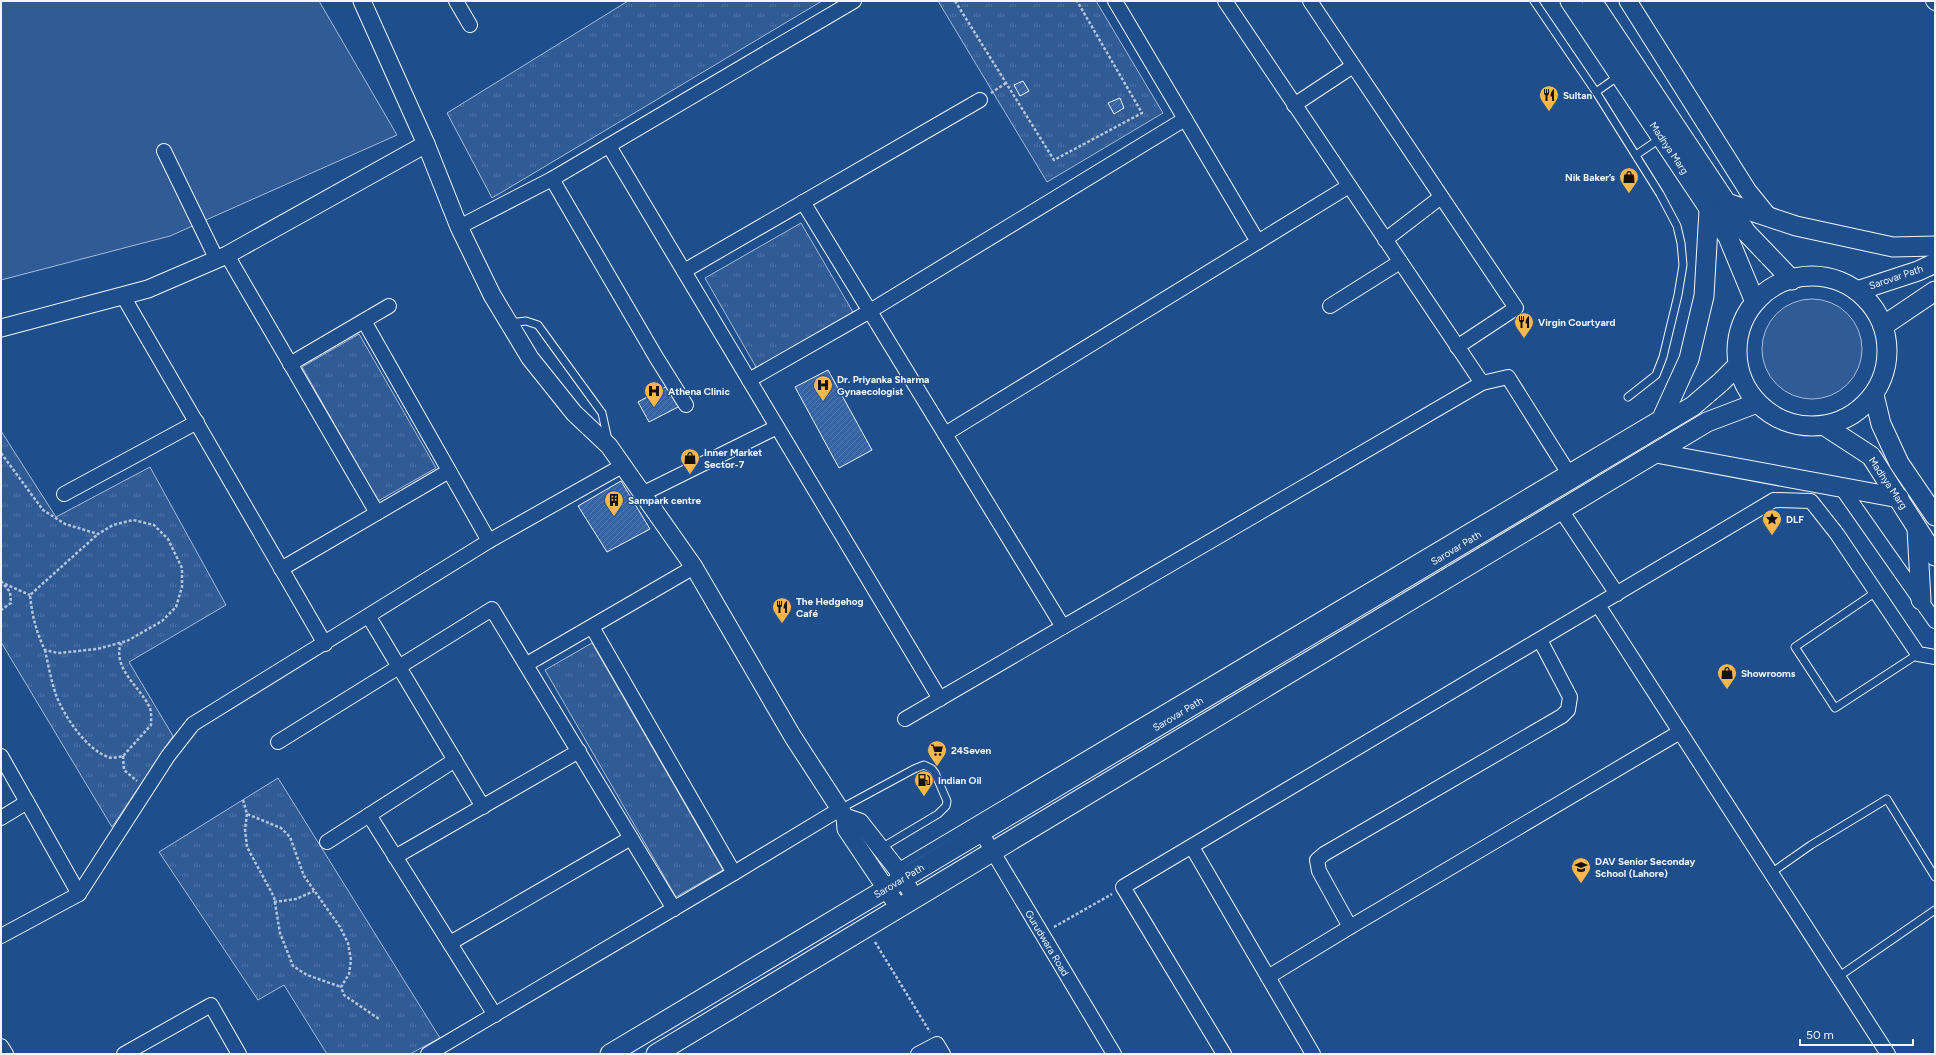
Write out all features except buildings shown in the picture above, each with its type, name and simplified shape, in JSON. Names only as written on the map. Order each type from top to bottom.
[{"type":"main road","name":"Madhya Marg","points":[[1570,1],[1728,237],[1755,302]]},
{"type":"main road","name":"Madhya Marg","points":[[1592,1],[1746,232],[1792,280]]},
{"type":"main road","points":[[1727,203],[1796,226],[1893,247],[1935,246]]},
{"type":"main road","points":[[1658,427],[1689,360],[1704,296],[1709,210]]},
{"type":"main road","name":"Sarovar Path","points":[[1857,291],[1918,271],[1935,263]]},
{"type":"main road","points":[[1806,276],[1824,277],[1837,280],[1857,291],[1865,298],[1883,326],[1888,352],[1880,385],[1874,395],[1861,409],[1843,420],[1825,426],[1797,425],[1785,421],[1767,411],[1757,403],[1743,381],[1738,365],[1737,344],[1740,329],[1746,315],[1755,302],[1781,283],[1792,280],[1806,276]]},
{"type":"main road","points":[[1883,326],[1935,291]]},
{"type":"main road","name":"Sarovar Path","points":[[610,1054],[887,888],[900,873],[980,832],[1588,463],[1658,427],[1693,406],[1738,365]]},
{"type":"main road","name":"Madhya Marg","points":[[1874,395],[1880,424],[1899,463],[1935,513]]},
{"type":"main road","points":[[656,1054],[1707,422],[1757,403]]},
{"type":"main road","name":"Madhya Marg","points":[[1825,426],[1871,456],[1935,556]]},
{"type":"main road","points":[[1656,453],[1899,498]]},
{"type":"main road","points":[[1917,527],[1921,600]]},
{"type":"street","points":[[363,1],[426,144],[459,227],[492,295],[530,358],[574,412],[610,446],[622,466],[694,567],[793,737],[842,813],[846,829],[899,908]]},
{"type":"street","points":[[456,1],[470,25]]},
{"type":"street","points":[[459,227],[552,179],[854,1]]},
{"type":"street","points":[[1116,1],[1258,242]]},
{"type":"street","points":[[1225,1],[1348,186],[1482,383]]},
{"type":"street","points":[[1310,1],[1516,308],[1457,347]]},
{"type":"street","points":[[1628,1],[1748,190],[1769,217]]},
{"type":"street","points":[[1294,105],[1353,66]]},
{"type":"street","points":[[684,271],[980,100]]},
{"type":"street","points":[[749,380],[870,311],[1185,118]]},
{"type":"street","points":[[1,328],[148,290],[222,258],[426,144]]},
{"type":"street","points":[[609,146],[940,699]]},
{"type":"street","points":[[164,151],[222,258],[290,364],[377,513]]},
{"type":"street","points":[[552,179],[652,351],[686,405]]},
{"type":"street","points":[[945,434],[1348,186]]},
{"type":"street","points":[[1385,240],[1441,197]]},
{"type":"street","points":[[803,202],[1063,627]]},
{"type":"street","points":[[1330,306],[1400,262]]},
{"type":"street","points":[[123,296],[325,644]]},
{"type":"street","points":[[290,364],[389,306]]},
{"type":"street","points":[[364,320],[489,541]]},
{"type":"street","points":[[905,719],[1482,383],[1508,377],[1566,469]]},
{"type":"street","points":[[64,494],[196,422]]},
{"type":"street","points":[[642,494],[777,427]]},
{"type":"street","points":[[1,936],[79,894],[168,756],[193,724],[369,617],[489,541],[622,466]]},
{"type":"street","points":[[281,569],[449,471]]},
{"type":"street","points":[[1841,487],[1935,621]]},
{"type":"street","points":[[1224,1054],[1123,887],[1774,500],[1811,501],[1837,534],[1918,654],[1935,657]]},
{"type":"street","points":[[1561,510],[1616,594]]},
{"type":"street","points":[[527,664],[694,567]]},
{"type":"street","points":[[1598,605],[1888,1054]]},
{"type":"street","points":[[278,742],[492,609],[527,664],[674,909]]},
{"type":"street","points":[[369,617],[483,807]]},
{"type":"street","points":[[592,627],[734,874]]},
{"type":"street","points":[[1350,927],[1319,871],[1317,860],[1324,854],[1562,716],[1568,710],[1570,697],[1540,640]]},
{"type":"street","points":[[1268,978],[1350,927],[1680,732]]},
{"type":"street","points":[[395,857],[579,751]]},
{"type":"street","points":[[1,756],[79,894]]},
{"type":"street","points":[[327,842],[455,760]]},
{"type":"street","points":[[1,818],[27,802]]},
{"type":"street","points":[[842,813],[860,822],[900,873],[915,898]]},
{"type":"street","points":[[428,1054],[734,874],[842,813]]},
{"type":"street","points":[[369,815],[495,1015]]},
{"type":"street","name":"Gurudwara Road","points":[[980,832],[1114,1054]]},
{"type":"street","points":[[450,943],[631,838]]},
{"type":"street","points":[[1192,847],[1313,1054]]},
{"type":"street","points":[[124,1054],[211,1005],[239,1054]]},
{"type":"street","points":[[1,1046],[6,1054]]},
{"type":"street","points":[[918,1054],[940,1049]]},
{"type":"lane","points":[[1534,1],[1596,92],[1660,194],[1677,226],[1681,243],[1683,265],[1678,295],[1667,341],[1656,375],[1628,397]]},
{"type":"lane","points":[[1596,92],[1620,74]]},
{"type":"lane","points":[[1636,155],[1662,138]]},
{"type":"lane","points":[[509,323],[526,321],[538,325],[602,413],[610,446]]},
{"type":"lane","points":[[900,873],[1566,469],[1588,463],[1666,409]]},
{"type":"lane","points":[[1876,592],[1795,647],[1835,708],[1918,654]]},
{"type":"lane","points":[[842,813],[914,769],[924,765],[932,769],[947,801],[946,806],[938,814],[881,848]]},
{"type":"lane","points":[[1771,873],[1812,845],[1887,799],[1935,877]]},
{"type":"lane","points":[[1838,977],[1935,910]]},
{"type":"path","points":[[955,1],[1054,160],[1142,113],[1077,1]]},
{"type":"path","points":[[1,453],[44,510],[65,524],[98,534]]},
{"type":"path","points":[[30,595],[98,534],[113,525],[133,520],[154,525],[168,539],[182,568],[182,587],[176,607],[162,621],[127,641],[97,649],[58,653],[45,650]]},
{"type":"path","points":[[1,581],[10,592],[11,603],[1,610]]},
{"type":"path","points":[[4,584],[30,595]]},
{"type":"path","points":[[30,595],[32,612],[38,635],[45,650],[56,695],[70,721],[82,737],[97,752],[109,758],[123,756],[151,724],[150,708],[138,688],[122,670],[119,648],[121,643]]},
{"type":"path","points":[[123,756],[124,770],[147,788]]},
{"type":"path","points":[[243,800],[247,814],[245,829],[247,847],[274,897],[280,933],[293,966],[307,975],[341,987]]},
{"type":"path","points":[[247,814],[281,828],[290,837],[304,876],[330,910],[348,943],[351,960],[349,974],[341,987]]},
{"type":"path","points":[[1053,928],[1123,887]]},
{"type":"path","points":[[274,902],[296,899],[314,891]]},
{"type":"path","points":[[866,928],[940,1049]]},
{"type":"path","points":[[341,987],[344,995],[379,1019]]},
{"type":"shaded area","points":[[1,1],[319,1],[397,135],[170,236],[1,280]]},
{"type":"shaded area","points":[[1812,299],[1831,303],[1847,314],[1858,330],[1862,349],[1858,368],[1847,384],[1831,395],[1812,399],[1793,395],[1777,384],[1766,368],[1762,349],[1766,330],[1777,314],[1793,303]]},
{"type":"green space","points":[[628,1],[822,1],[492,198],[447,113]]},
{"type":"green space","points":[[938,1],[1096,1],[1163,113],[1047,182]]},
{"type":"green space","points":[[801,223],[857,319],[760,374],[705,278]]},
{"type":"green space","points":[[359,334],[436,468],[378,501],[302,367]]},
{"type":"green space","points":[[1,431],[56,517],[150,467],[226,605],[129,662],[173,736],[112,827],[1,642]]},
{"type":"green space","points":[[592,643],[723,870],[676,897],[545,670]]},
{"type":"green space","points":[[278,778],[440,1038],[410,1054],[327,1054],[284,985],[258,1000],[159,852]]},
{"type":"place","name":"Sultan","points":[[1549,112]]},
{"type":"place","name":"Nik Baker’s","points":[[1629,194]]},
{"type":"place","name":"Virgin Courtyard","points":[[1524,339]]},
{"type":"place","name":"Dr. Priyanka Sharma Gynaecologist","points":[[823,402]]},
{"type":"place","name":"Athena Clinic","points":[[654,408]]},
{"type":"place","name":"Inner Market Sector-7","points":[[690,475]]},
{"type":"place","name":"Sampark centre","points":[[614,517]]},
{"type":"place","name":"DLF","points":[[1772,536]]},
{"type":"place","name":"The Hedgehog Café","points":[[782,624]]},
{"type":"place","name":"Showrooms","points":[[1727,690]]},
{"type":"place","name":"24Seven","points":[[937,767]]},
{"type":"place","name":"Indian Oil","points":[[924,797]]},
{"type":"place","name":"DAV Senior Seconday School (Lahore)","points":[[1581,884]]}]
